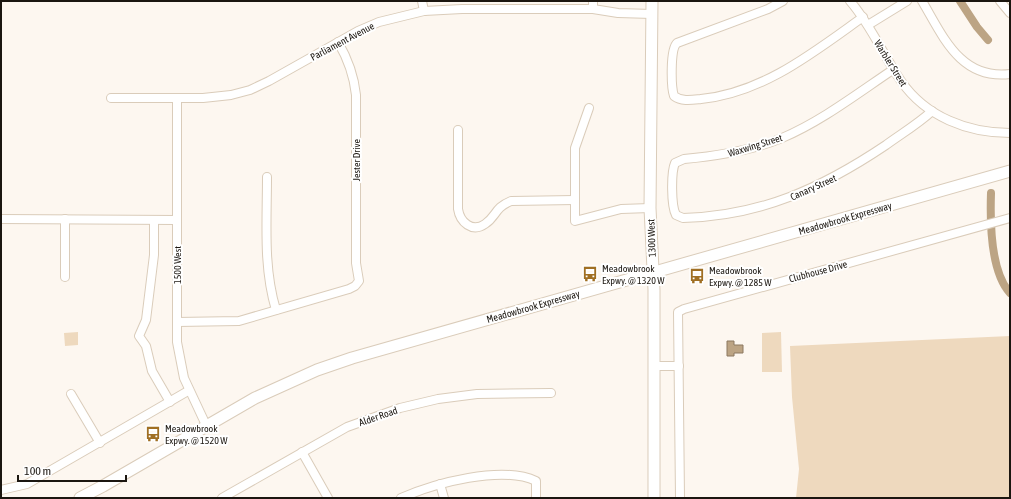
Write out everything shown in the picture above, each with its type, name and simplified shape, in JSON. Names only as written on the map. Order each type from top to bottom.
[{"type":"main road","name":"1300 West","points":[[652,1],[650,208],[654,366],[654,498]]},
{"type":"main road","name":"Meadowbrook Expressway","points":[[80,498],[255,398],[289,382],[352,358],[1010,171]]},
{"type":"street","points":[[422,1],[424,11]]},
{"type":"street","points":[[783,1],[768,10],[680,41],[674,45],[674,96],[680,100],[705,98],[727,94],[765,81],[801,60],[863,17]]},
{"type":"street","name":"Warbler Street","points":[[850,1],[863,17],[894,69],[911,93],[932,111],[955,124],[966,128],[994,133],[1010,133]]},
{"type":"street","points":[[868,25],[907,1]]},
{"type":"street","points":[[922,1],[946,41],[957,56],[969,65],[982,71],[995,74],[1010,74]]},
{"type":"street","points":[[1000,1],[1006,11],[1010,13]]},
{"type":"street","name":"Parliament Avenue","points":[[111,98],[212,98],[250,90],[338,42],[379,22],[424,11],[593,5],[618,13],[652,14]]},
{"type":"street","name":"Jester Drive","points":[[276,310],[349,289],[355,286],[359,281],[356,263],[356,95],[354,81],[349,65],[338,42]]},
{"type":"street","name":"Waxwing Street","points":[[676,215],[673,207],[673,171],[675,163],[684,159],[743,150],[782,138],[815,121],[894,69]]},
{"type":"street","name":"1500 West","points":[[177,98],[177,322],[180,362],[188,391],[206,425]]},
{"type":"street","points":[[588,108],[575,148],[575,221],[621,209],[650,208]]},
{"type":"street","name":"Canary Street","points":[[676,215],[689,218],[729,214],[794,196],[848,170],[932,111]]},
{"type":"street","points":[[458,130],[458,209],[461,220],[465,224],[471,227],[484,224],[502,205],[511,201],[575,200]]},
{"type":"street","points":[[177,322],[234,322],[276,310],[268,271],[268,177]]},
{"type":"street","name":"Clubhouse Drive","points":[[680,498],[678,312],[684,309],[1010,218]]},
{"type":"street","points":[[1,219],[177,220]]},
{"type":"street","points":[[65,219],[65,277]]},
{"type":"street","points":[[154,220],[154,255],[146,320],[140,336],[146,346],[152,371],[170,402]]},
{"type":"street","points":[[654,366],[679,366]]},
{"type":"street","points":[[1,490],[28,484],[188,391]]},
{"type":"street","name":"Alder Road","points":[[222,498],[332,435],[364,420],[400,408],[438,399],[477,394],[551,393]]},
{"type":"street","points":[[71,394],[100,443]]},
{"type":"street","points":[[302,452],[328,498]]},
{"type":"street","points":[[401,498],[440,484],[490,476],[526,476],[536,481],[536,498]]},
{"type":"street","points":[[440,484],[444,498]]},
{"type":"shaded area","points":[[78,332],[78,345],[65,346],[64,333]]},
{"type":"shaded area","points":[[781,332],[782,372],[762,372],[762,333]]},
{"type":"shaded area","points":[[1010,336],[1010,498],[796,498],[799,469],[792,397],[790,346]]},
{"type":"shaded area","points":[[727,341],[734,341],[734,345],[743,345],[743,353],[734,353],[734,356],[727,356]]},
{"type":"waterway","points":[[960,1],[977,27],[988,40]]},
{"type":"waterway","points":[[991,193],[991,232],[995,259],[1003,284],[1010,293]]},
{"type":"place","name":"Meadowbrook Expwy. @ 1320 W","points":[[590,274]]},
{"type":"place","name":"Meadowbrook Expwy. @ 1285 W","points":[[697,276]]},
{"type":"place","name":"Meadowbrook Expwy. @ 1520 W","points":[[153,434]]}]
